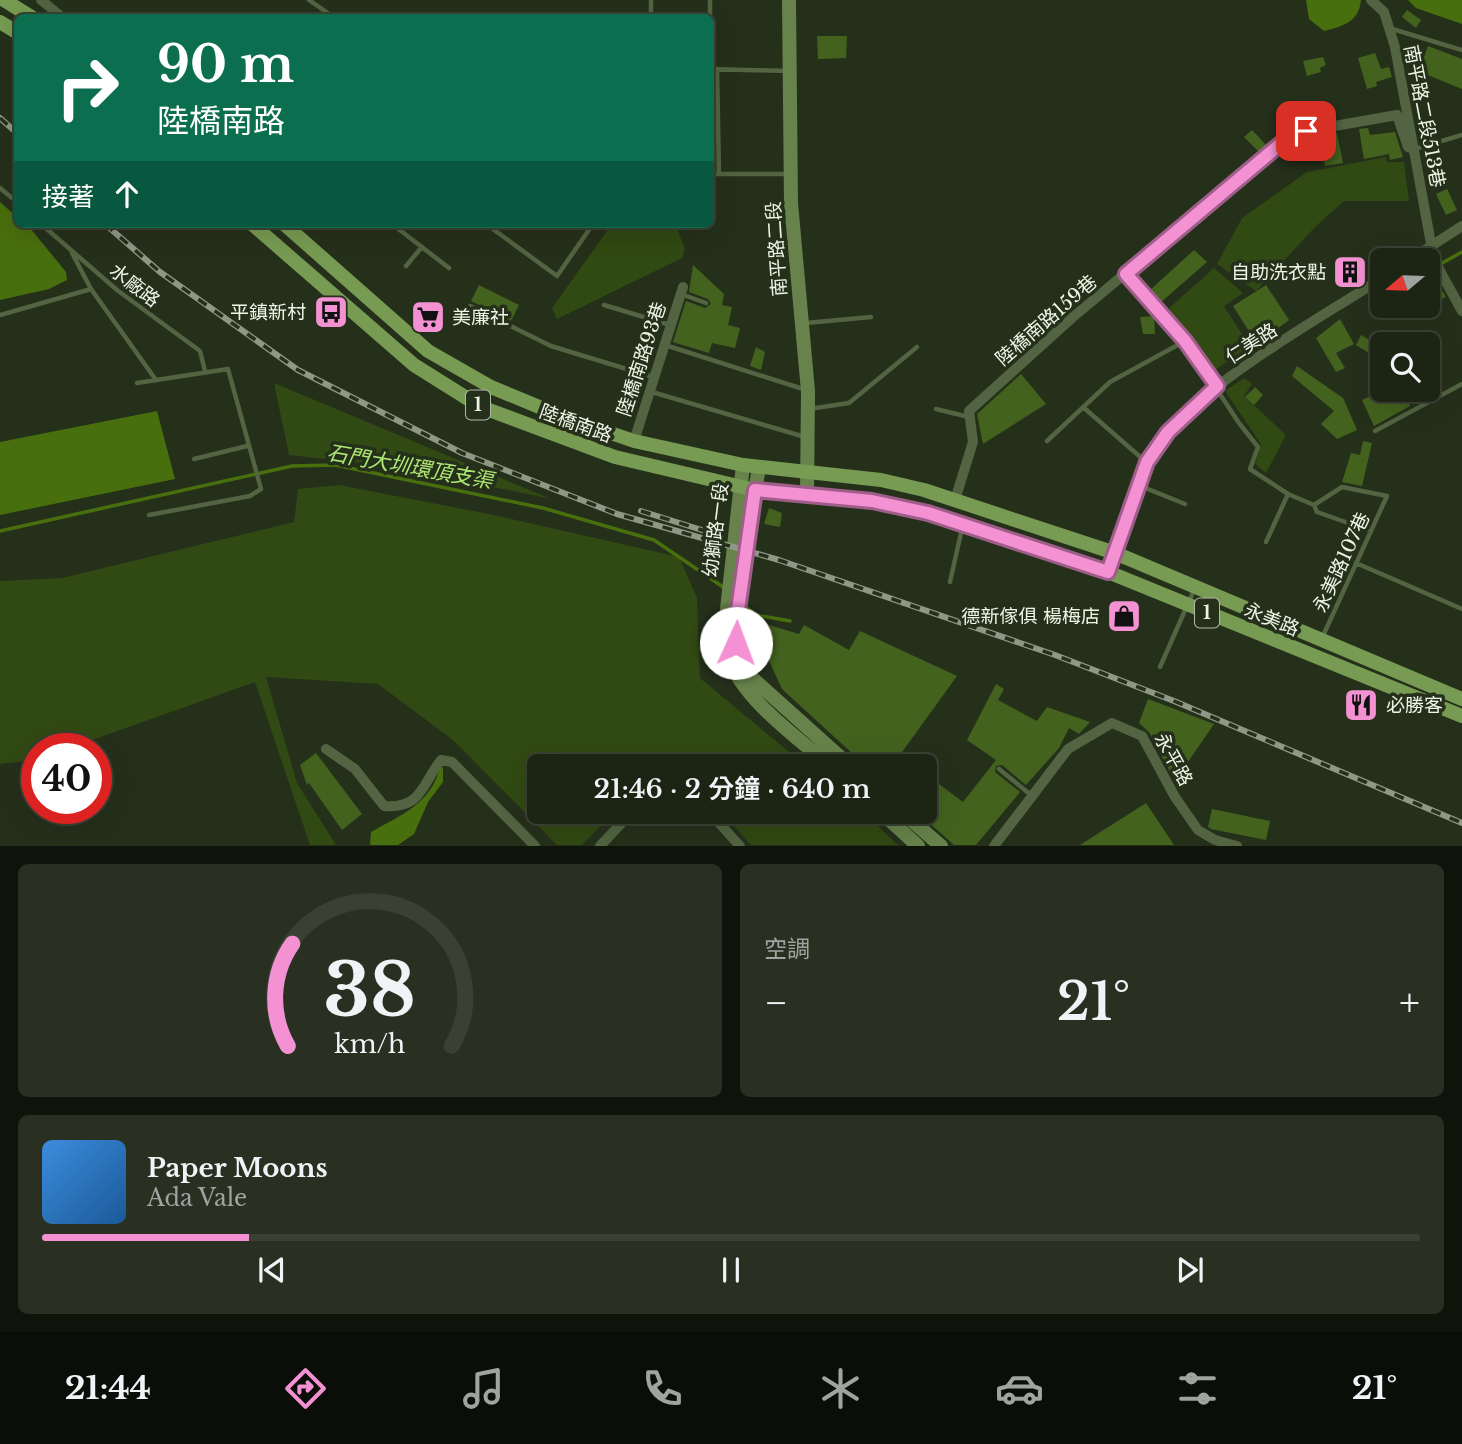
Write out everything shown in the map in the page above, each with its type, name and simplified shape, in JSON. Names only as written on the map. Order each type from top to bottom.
[{"type":"main road","points":[[4,0],[27,14]]},
{"type":"main road","name":"陸橋南路","points":[[261,228],[414,365],[481,407],[615,457],[739,487],[872,501],[948,519]]},
{"type":"main road","name":"陸橋南路","points":[[289,228],[377,300],[428,351],[470,376],[561,416],[634,440],[743,465],[881,480],[955,500]]},
{"type":"main road","name":"永美路","points":[[955,500],[1115,553],[1462,699]]},
{"type":"main road","name":"永美路","points":[[948,519],[1108,572],[1462,716]]},
{"type":"street","points":[[41,0],[58,14]]},
{"type":"street","name":"南平路二段","points":[[789,0],[791,174],[809,409],[807,495]]},
{"type":"street","name":"南平路二段513巷","points":[[1371,0],[1384,12],[1388,27],[1435,261],[1462,311]]},
{"type":"street","name":"陸橋南路159巷","points":[[970,417],[969,411],[1073,317],[1284,141],[1306,131],[1397,115],[1408,148],[1414,149]]},
{"type":"street","points":[[1428,248],[1462,226]]},
{"type":"street","name":"仁美路","points":[[1108,572],[1147,462],[1168,432],[1217,386],[1370,286]]},
{"type":"street","name":"陸橋南路93巷","points":[[634,440],[682,291]]},
{"type":"street","points":[[955,500],[973,442],[970,417]]},
{"type":"street","name":"幼獅路一段","points":[[743,465],[724,616],[723,645],[728,661],[751,696],[816,754]]},
{"type":"street","name":"幼獅路一段","points":[[759,467],[737,617],[736,643],[740,660],[751,677],[837,754]]},
{"type":"street","name":"永平路","points":[[993,845],[1068,749],[1112,723],[1142,736],[1175,797],[1198,830],[1215,840],[1237,845]]},
{"type":"street","points":[[326,749],[355,769],[384,806],[400,807],[420,796],[441,760],[452,761],[535,845]]},
{"type":"street","points":[[600,845],[620,824]]},
{"type":"street","points":[[720,824],[740,845]]},
{"type":"street","points":[[894,824],[918,845]]},
{"type":"street","points":[[917,824],[942,845]]},
{"type":"lane","points":[[309,0],[329,14]]},
{"type":"lane","points":[[1388,27],[1462,50]]},
{"type":"lane","points":[[719,174],[717,69],[789,71]]},
{"type":"lane","points":[[1414,149],[1462,135]]},
{"type":"lane","points":[[714,174],[791,174]]},
{"type":"lane","points":[[0,188],[14,200]]},
{"type":"lane","name":"水廠路","points":[[45,228],[117,290],[200,351],[205,370]]},
{"type":"lane","points":[[397,228],[449,268]]},
{"type":"lane","points":[[491,228],[557,276],[590,228]]},
{"type":"lane","points":[[406,266],[421,248]]},
{"type":"lane","points":[[70,250],[91,289],[156,381]]},
{"type":"lane","points":[[1126,274],[1185,341],[1217,386],[1238,423],[1258,447],[1250,469],[1287,494],[1314,505],[1317,512],[1371,531]]},
{"type":"lane","points":[[0,315],[91,289]]},
{"type":"lane","points":[[682,291],[706,303]]},
{"type":"lane","points":[[604,305],[670,326]]},
{"type":"lane","points":[[470,306],[551,346],[654,377]]},
{"type":"lane","points":[[802,324],[871,317]]},
{"type":"lane","points":[[1047,441],[1110,382],[1185,341]]},
{"type":"lane","points":[[664,345],[808,391]]},
{"type":"lane","points":[[809,409],[849,403],[917,347]]},
{"type":"lane","points":[[137,383],[205,370],[228,369],[261,489],[250,496],[149,515]]},
{"type":"lane","points":[[1376,431],[1462,384]]},
{"type":"lane","points":[[649,391],[809,438]]},
{"type":"lane","points":[[1083,407],[1147,462]]},
{"type":"lane","points":[[936,409],[970,417]]},
{"type":"lane","points":[[194,459],[247,446]]},
{"type":"lane","points":[[1138,485],[1185,504]]},
{"type":"lane","name":"永美路107巷","points":[[1314,505],[1342,487],[1387,496],[1321,639]]},
{"type":"lane","points":[[1266,542],[1287,494]]},
{"type":"lane","points":[[950,582],[963,523]]},
{"type":"lane","points":[[1356,563],[1462,609]]},
{"type":"lane","points":[[1160,667],[1196,586]]},
{"type":"lane","points":[[999,769],[1031,795]]},
{"type":"shaded area","points":[[1306,0],[1361,0],[1357,13],[1349,22],[1324,31],[1309,19]]},
{"type":"shaded area","points":[[1408,0],[1462,0],[1462,24],[1416,8]]},
{"type":"shaded area","points":[[1386,157],[1387,162],[1404,162],[1409,201],[1344,201],[1315,227],[1256,291],[1217,264],[1242,218],[1307,172]]},
{"type":"shaded area","points":[[0,202],[14,214],[14,228],[30,228],[66,272],[67,280],[49,289],[0,300]]},
{"type":"shaded area","points":[[609,228],[677,228],[685,248],[682,258],[557,319],[552,308]]},
{"type":"shaded area","points":[[1214,268],[1243,293],[1224,306],[1250,347],[1213,371],[1166,311]]},
{"type":"shaded area","points":[[1244,378],[1252,384],[1244,396],[1286,435],[1266,473],[1255,464],[1261,444],[1225,391]]},
{"type":"shaded area","points":[[274,383],[551,499],[396,467],[289,455]]},
{"type":"shaded area","points":[[157,411],[175,479],[0,515],[0,442]]},
{"type":"shaded area","points":[[339,485],[494,515],[679,557],[697,598],[700,678],[792,754],[527,754],[527,815],[453,740],[378,684],[266,677],[297,783],[336,845],[310,845],[255,682],[112,733],[21,733],[21,762],[0,764],[0,581],[62,578],[294,522],[298,489]]},
{"type":"shaded area","points":[[440,767],[443,768],[443,782],[428,802],[414,834],[398,845],[370,845],[371,832],[404,814],[422,799],[436,780]]},
{"type":"shaded area","points":[[536,824],[603,824],[582,845],[557,845]]},
{"type":"shaded area","points":[[732,824],[876,824],[898,845],[751,845]]},
{"type":"building","points":[[1407,10],[1421,20],[1416,28],[1402,17]]},
{"type":"building","points":[[817,36],[847,36],[846,58],[818,59]]},
{"type":"building","points":[[1428,46],[1462,59],[1462,89],[1418,71]]},
{"type":"building","points":[[1375,53],[1381,69],[1389,67],[1392,77],[1376,82],[1377,86],[1367,89],[1358,58]]},
{"type":"building","points":[[1323,57],[1326,65],[1320,68],[1321,72],[1307,76],[1303,61]]},
{"type":"building","points":[[1368,128],[1370,135],[1395,132],[1403,157],[1390,160],[1389,154],[1364,159],[1359,129]]},
{"type":"building","points":[[1252,130],[1267,146],[1259,152],[1244,137]]},
{"type":"building","points":[[1337,133],[1343,163],[1325,166],[1324,160],[1316,161],[1312,140]]},
{"type":"building","points":[[1447,189],[1457,210],[1446,215],[1436,194]]},
{"type":"building","points":[[1194,250],[1207,262],[1160,303],[1149,291]]},
{"type":"building","points":[[693,265],[724,294],[722,305],[732,307],[728,325],[740,328],[735,348],[712,343],[709,353],[673,342],[686,301],[705,308],[711,304],[708,299],[689,292]]},
{"type":"building","points":[[479,285],[519,305],[511,321],[471,301]]},
{"type":"building","points":[[1266,285],[1289,320],[1257,344],[1233,306]]},
{"type":"building","points":[[1440,287],[1446,297],[1440,300]]},
{"type":"building","points":[[1154,316],[1155,334],[1143,334],[1140,317]]},
{"type":"building","points":[[1340,319],[1354,344],[1336,353],[1345,368],[1336,372],[1316,338]]},
{"type":"building","points":[[1361,335],[1370,340],[1370,354],[1356,345]]},
{"type":"building","points":[[756,347],[765,352],[761,370],[750,366]]},
{"type":"building","points":[[1297,366],[1343,398],[1357,430],[1337,439],[1321,424],[1334,411],[1292,376]]},
{"type":"building","points":[[1021,374],[1046,404],[983,444],[977,414]]},
{"type":"building","points":[[1255,387],[1263,395],[1254,405],[1245,397]]},
{"type":"building","points":[[1370,396],[1370,402],[1408,402],[1410,406],[1374,426],[1362,400]]},
{"type":"building","points":[[1363,441],[1372,443],[1362,486],[1342,482],[1351,453],[1360,455]]},
{"type":"building","points":[[769,508],[782,513],[780,527],[764,524]]},
{"type":"building","points":[[769,625],[799,634],[804,625],[849,650],[860,631],[957,676],[901,754],[853,754],[782,689],[761,643]]},
{"type":"building","points":[[996,684],[1004,689],[998,700],[1037,721],[1047,707],[1090,722],[1079,734],[1069,728],[1059,748],[1026,785],[1002,765],[996,766],[995,772],[1020,792],[976,845],[954,845],[930,824],[937,824],[937,783],[963,802],[996,760],[967,740]]},
{"type":"building","points":[[1148,699],[1214,724],[1175,781],[1149,732],[1139,723]]},
{"type":"building","points":[[316,753],[362,814],[342,830],[309,783],[307,785],[300,765]]},
{"type":"building","points":[[1146,803],[1174,845],[1080,845]]},
{"type":"building","points":[[1212,809],[1270,821],[1266,840],[1211,829],[1208,827]]},
{"type":"waterway","name":"石門大圳環頂支渠","points":[[1440,264],[1462,252]]},
{"type":"waterway","name":"石門大圳環頂支渠","points":[[0,531],[292,466],[335,465],[543,508],[654,540],[726,589]]},
{"type":"waterway","name":"石門大圳環頂支渠","points":[[742,604],[756,615],[790,621]]},
{"type":"railway","points":[[0,118],[14,130]]},
{"type":"railway","points":[[110,228],[160,272],[298,370],[462,453],[617,514],[779,560],[1055,655],[1174,701],[1462,823]]},
{"type":"railway","points":[[641,511],[705,531]]},
{"type":"place","name":"自助洗衣點","points":[[1350,272]]},
{"type":"place","name":"平鎮新村","points":[[331,312]]},
{"type":"place","name":"美廉社","points":[[428,317]]},
{"type":"place","name":"德新傢俱 楊梅店","points":[[1124,616]]},
{"type":"place","name":"必勝客","points":[[1361,705]]},
{"type":"route","points":[[736,643],[741,582],[755,490],[872,501],[928,513],[1108,572],[1147,462],[1168,432],[1217,386],[1185,341],[1126,274],[1284,141],[1306,131]]}]
